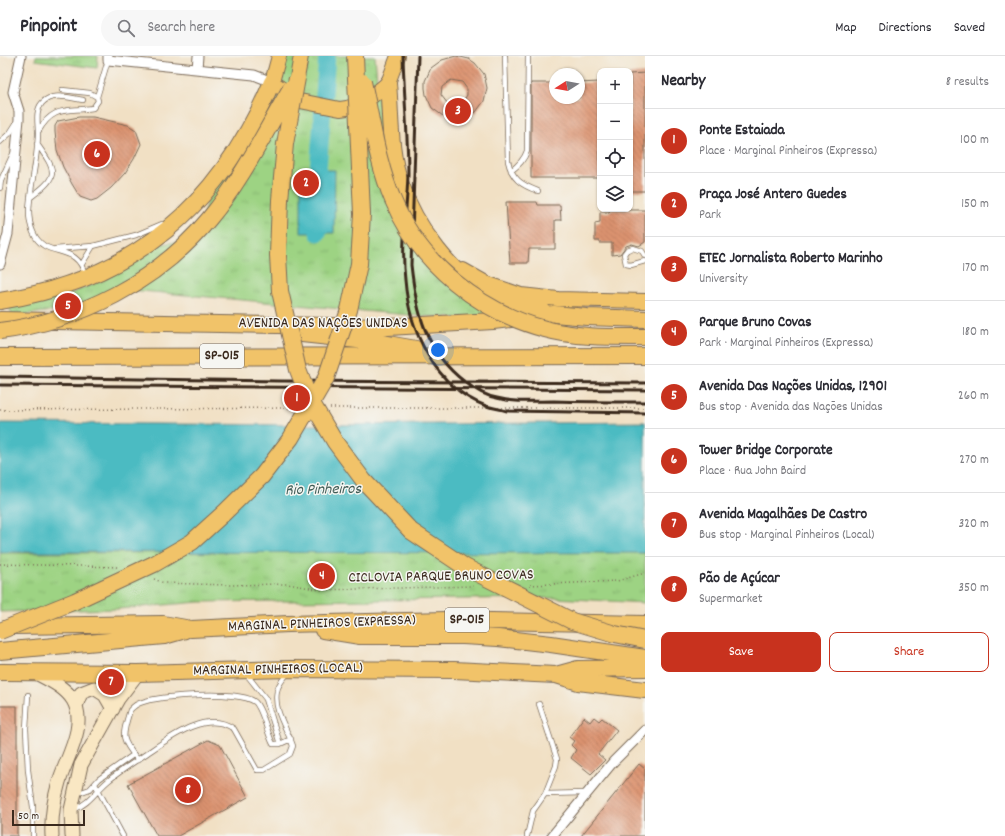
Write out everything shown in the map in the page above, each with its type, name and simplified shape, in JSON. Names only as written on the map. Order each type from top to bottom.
[{"type":"highway","points":[[356,56],[384,173],[393,201],[408,229],[433,263],[474,297],[524,322],[545,330],[576,335],[645,338]]},
{"type":"highway","points":[[0,631],[75,601],[154,564],[192,542],[262,476],[291,438],[326,378],[349,310],[359,264],[362,214],[356,56]]},
{"type":"highway","points":[[0,331],[22,328],[69,316],[113,296],[168,261],[209,220],[238,179],[297,78]]},
{"type":"highway","points":[[297,78],[285,144],[280,200],[278,255],[280,292],[298,370],[309,398],[335,442],[364,481],[411,531],[465,567],[572,621],[615,634],[645,640]]},
{"type":"highway","points":[[0,301],[26,297],[84,271],[109,269],[166,232],[204,193],[243,140],[258,115],[272,82]]},
{"type":"highway","points":[[388,82],[393,148],[400,182],[409,204],[422,226],[447,260],[478,288],[496,297],[554,314]]},
{"type":"highway","name":"AVENIDA DAS NAÇÕES UNIDAS","points":[[0,320],[388,327],[493,321],[554,314],[645,319]]},
{"type":"highway","points":[[225,323],[395,344],[445,355]]},
{"type":"highway","name":"SP-015","points":[[0,357],[445,355],[645,356]]},
{"type":"highway","name":"MARGINAL PINHEIROS (EXPRESSA)","points":[[0,626],[163,624],[191,629],[288,624],[446,620],[645,624]]},
{"type":"highway","points":[[288,624],[360,636],[463,636],[498,638],[645,658]]},
{"type":"highway","points":[[0,651],[164,636],[191,629]]},
{"type":"highway","points":[[556,675],[578,669],[645,668]]},
{"type":"highway","name":"MARGINAL PINHEIROS (LOCAL)","points":[[0,672],[138,673],[291,669],[454,670],[556,675]]},
{"type":"highway","points":[[556,675],[578,682],[645,690]]},
{"type":"main road","points":[[279,56],[272,82],[300,101],[340,109],[365,102],[388,82],[398,56]]},
{"type":"main road","points":[[297,78],[301,56]]},
{"type":"main road","points":[[388,56],[388,82]]},
{"type":"main road","points":[[447,260],[486,283],[521,295],[558,299],[645,301]]},
{"type":"street","points":[[0,264],[8,234],[19,119],[19,111],[13,92],[20,56]]},
{"type":"street","points":[[197,69],[198,56]]},
{"type":"street","points":[[108,58],[254,75],[272,82]]},
{"type":"street","points":[[36,673],[65,691],[76,706]]},
{"type":"street","points":[[72,836],[71,810],[80,765],[113,709],[138,673]]},
{"type":"street","points":[[52,836],[51,826],[59,781],[73,744],[77,726],[76,706],[81,692],[94,688],[105,695],[113,709]]},
{"type":"street","points":[[552,836],[586,793],[628,746],[645,730]]},
{"type":"lane","points":[[505,56],[508,153],[511,171],[516,180],[523,185],[538,191]]},
{"type":"lane","points":[[511,171],[525,158],[527,150],[528,56]]},
{"type":"lane","points":[[38,132],[48,117],[58,112],[93,108],[98,101],[97,97],[108,58]]},
{"type":"lane","points":[[62,90],[90,93],[97,97]]},
{"type":"lane","points":[[83,100],[59,96],[49,98],[41,104],[37,121],[38,132],[29,220],[32,232],[39,242],[52,250],[73,256],[84,271]]},
{"type":"lane","points":[[0,142],[10,133],[19,119]]},
{"type":"lane","points":[[31,197],[45,186],[52,178],[53,174],[49,160],[37,144]]},
{"type":"lane","points":[[0,188],[16,147]]},
{"type":"lane","points":[[52,250],[93,246],[136,235],[183,216]]},
{"type":"lane","points":[[84,271],[93,246]]},
{"type":"lane","points":[[645,256],[642,251],[633,248],[627,250],[624,254],[626,264],[631,265],[645,261]]},
{"type":"lane","points":[[71,810],[88,802],[108,781],[172,737],[191,727],[209,722],[228,724],[234,729],[257,770],[261,771],[290,754],[293,746],[280,717],[276,691],[291,669]]},
{"type":"lane","points":[[243,670],[262,692],[266,699],[280,744]]},
{"type":"lane","points":[[28,695],[27,743],[28,770],[33,807],[33,836]]},
{"type":"lane","points":[[138,760],[128,749],[123,740],[130,710],[141,702],[166,697],[230,696],[248,698],[258,706],[267,734],[273,744],[280,744],[290,739]]},
{"type":"lane","points":[[527,836],[533,811],[545,794],[556,766],[557,759],[539,704]]},
{"type":"lane","points":[[73,795],[85,792],[133,755]]},
{"type":"lane","points":[[95,784],[124,836]]},
{"type":"lane","points":[[545,794],[586,793]]},
{"type":"path","points":[[0,564],[116,566],[123,568]]},
{"type":"path","name":"CICLOVIA PARQUE BRUNO COVAS","points":[[525,585],[617,581],[645,573]]},
{"type":"path","name":"CICLOVIA PARQUE BRUNO COVAS","points":[[151,578],[164,583],[227,585],[288,584],[321,590],[479,586]]},
{"type":"green space","points":[[36,56],[98,56],[97,68],[35,60]]},
{"type":"green space","points":[[280,56],[375,56],[383,149],[394,191],[494,313],[489,319],[420,316],[119,289],[70,309],[12,316],[9,306],[65,296],[107,278],[161,244],[178,242],[202,220],[206,203]]},
{"type":"green space","points":[[0,553],[645,553],[645,603],[555,598],[199,602],[118,609],[0,612]]},
{"type":"water","points":[[301,170],[335,170],[334,233],[301,233]]},
{"type":"water","name":"Rio Pinheiros","points":[[645,422],[645,553],[0,552],[0,423],[329,425]]},
{"type":"building","points":[[456,56],[469,59],[475,63],[484,74],[487,88],[484,101],[476,112],[463,118],[456,119],[457,105],[464,100],[467,95],[467,89],[462,82],[451,80],[442,87],[441,95],[448,104],[443,116],[432,108],[426,95],[425,81],[431,68],[442,60]]},
{"type":"building","points":[[645,73],[645,191],[633,191],[633,74]]},
{"type":"building","points":[[597,82],[597,178],[531,178],[531,83],[549,83],[549,104],[585,104],[585,83]]},
{"type":"building","points":[[79,117],[93,117],[128,125],[136,130],[141,144],[125,173],[111,188],[97,199],[91,201],[80,197],[63,167],[57,150],[55,126],[58,121]]},
{"type":"building","points":[[506,202],[537,202],[538,205],[560,205],[561,220],[555,220],[555,249],[529,249],[528,263],[510,263]]},
{"type":"building","points":[[633,210],[645,210],[645,242],[639,246],[632,244],[626,246],[620,254],[612,255],[612,243],[600,243],[600,241],[595,241],[595,223],[600,222],[600,212],[633,212]]},
{"type":"building","points":[[0,706],[17,706],[17,836],[0,836]]},
{"type":"building","points":[[584,717],[590,722],[594,717],[599,721],[602,718],[617,730],[598,754],[605,760],[591,774],[571,758],[576,750],[571,745],[574,741],[569,737]]},
{"type":"building","points":[[208,740],[220,745],[248,797],[178,836],[157,836],[128,784]]},
{"type":"building","points":[[639,764],[645,769],[645,836],[581,836]]},
{"type":"waterway","points":[[318,233],[318,170],[327,56]]},
{"type":"railway","points":[[403,56],[408,174],[404,240],[405,280],[412,319],[428,355],[439,371],[452,385],[468,397],[489,407],[507,411],[645,413]]},
{"type":"railway","points":[[418,56],[411,265],[420,315],[425,330],[441,358],[452,371],[472,387],[488,396],[504,400],[645,402]]},
{"type":"railway","points":[[0,377],[278,381],[645,383]]},
{"type":"railway","points":[[0,385],[645,390]]},
{"type":"place","name":"ETEC Jornalista Roberto Marinho","points":[[458,111]]},
{"type":"place","name":"Tower Bridge Corporate","points":[[97,154]]},
{"type":"place","name":"Praça José Antero Guedes","points":[[306,183]]},
{"type":"place","name":"Avenida Das Nações Unidas, 12901","points":[[68,306]]},
{"type":"place","name":"Ponte Estaiada","points":[[297,398]]},
{"type":"place","name":"Parque Bruno Covas","points":[[322,576]]},
{"type":"place","name":"Avenida Magalhães De Castro","points":[[111,682]]},
{"type":"place","name":"Pão de Açúcar","points":[[188,790]]}]
